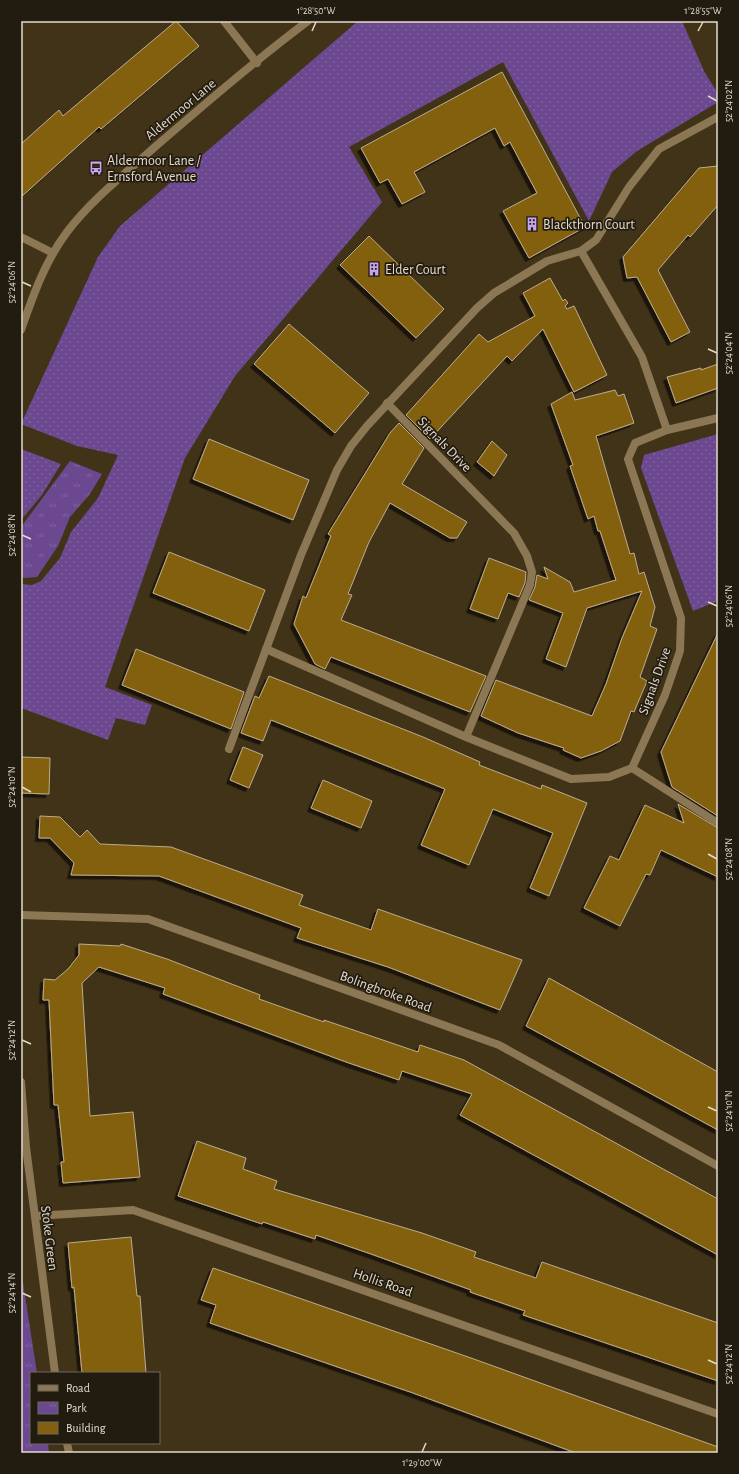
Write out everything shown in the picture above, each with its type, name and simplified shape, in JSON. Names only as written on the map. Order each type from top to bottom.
[{"type":"street","points":[[224,21],[257,63]]},
{"type":"street","name":"Aldermoor Lane","points":[[21,330],[36,288],[53,253],[67,231],[100,197],[182,124],[308,21]]},
{"type":"street","points":[[229,749],[301,555],[338,466],[359,436],[387,403],[477,308],[494,293],[547,261],[581,251],[596,240],[630,187],[658,149],[718,117]]},
{"type":"street","points":[[21,237],[53,253]]},
{"type":"street","points":[[581,251],[642,357],[667,430]]},
{"type":"street","name":"Signals Drive","points":[[387,403],[514,533],[527,556],[532,572],[525,600],[466,737]]},
{"type":"street","name":"Signals Drive","points":[[632,768],[665,695],[680,651],[681,618],[628,459],[635,443],[667,430],[718,418]]},
{"type":"street","points":[[266,649],[466,737],[571,779],[609,777],[632,768],[718,823]]},
{"type":"street","name":"Bolingbroke Road","points":[[21,915],[148,919],[156,921],[499,1045],[718,1166]]},
{"type":"street","name":"Stoke Green","points":[[21,1082],[34,1216],[55,1372]]},
{"type":"street","name":"Hollis Road","points":[[34,1216],[133,1210],[718,1414]]},
{"type":"green space","points":[[358,21],[682,21],[704,71],[718,94],[718,102],[637,151],[612,172],[589,221],[503,62],[349,147],[382,202],[235,376],[185,458],[105,687],[152,705],[145,725],[116,718],[108,740],[21,708],[21,584],[32,585],[41,581],[60,558],[71,532],[98,498],[118,455],[77,446],[21,424],[98,257],[120,226]]},
{"type":"green space","points":[[718,434],[718,601],[693,611],[641,468],[644,455]]},
{"type":"green space","points":[[21,449],[61,464],[42,495],[21,520]]},
{"type":"green space","points":[[70,461],[102,474],[90,494],[70,517],[58,546],[37,577],[24,578],[21,576],[21,527]]},
{"type":"green space","points":[[21,1270],[37,1372],[30,1372],[30,1444],[48,1444],[49,1453],[21,1453]]},
{"type":"building","points":[[176,21],[199,46],[101,129],[99,127],[21,197],[21,144],[59,110],[63,116]]},
{"type":"building","points":[[502,72],[585,227],[529,258],[503,211],[537,193],[510,142],[504,146],[495,128],[414,172],[425,192],[402,204],[388,179],[380,183],[361,148]]},
{"type":"building","points":[[718,166],[718,205],[690,237],[688,235],[658,270],[690,332],[671,342],[637,277],[627,278],[623,257],[699,168]]},
{"type":"building","points":[[369,236],[444,309],[416,338],[340,265]]},
{"type":"building","points":[[550,278],[563,301],[565,299],[568,303],[565,306],[567,309],[574,306],[607,375],[574,392],[543,329],[512,361],[507,356],[430,439],[406,415],[479,334],[488,342],[535,316],[523,293]]},
{"type":"building","points":[[289,324],[369,393],[335,433],[254,364]]},
{"type":"building","points":[[718,364],[718,388],[676,403],[667,377],[701,368],[701,370]]},
{"type":"building","points":[[615,390],[618,396],[624,394],[634,423],[596,436],[630,554],[634,553],[639,574],[644,572],[655,607],[650,626],[657,629],[640,677],[647,681],[634,712],[631,711],[620,741],[601,751],[581,758],[563,750],[564,748],[518,733],[481,716],[496,680],[592,716],[606,684],[622,638],[642,591],[587,608],[566,667],[546,659],[563,613],[529,600],[535,587],[537,575],[548,579],[544,567],[570,582],[574,592],[616,580],[594,516],[588,519],[570,466],[573,465],[551,404],[572,392],[575,400]]},
{"type":"building","points":[[399,423],[424,448],[402,484],[467,522],[457,538],[450,538],[390,503],[369,542],[348,594],[352,595],[341,620],[486,676],[470,712],[331,657],[325,669],[315,664],[294,624],[303,596],[306,598],[331,536],[328,534],[390,433]]},
{"type":"building","points":[[209,439],[309,480],[293,520],[193,479]]},
{"type":"building","points":[[492,441],[507,455],[494,476],[477,462]]},
{"type":"building","points":[[169,552],[265,590],[249,631],[153,593]]},
{"type":"building","points":[[489,558],[526,572],[525,583],[519,597],[508,593],[498,619],[470,609]]},
{"type":"building","points":[[718,633],[718,816],[672,787],[661,752]]},
{"type":"building","points":[[136,649],[244,692],[231,729],[122,685]]},
{"type":"building","points":[[269,676],[423,737],[480,762],[479,765],[541,789],[542,785],[587,803],[549,896],[530,888],[553,833],[493,809],[469,865],[421,845],[445,789],[271,720],[263,741],[241,733],[255,696],[259,698]]},
{"type":"building","points":[[243,747],[263,755],[249,788],[230,780]]},
{"type":"building","points":[[21,757],[50,758],[49,794],[21,793]]},
{"type":"building","points":[[323,780],[372,801],[361,828],[311,808]]},
{"type":"building","points":[[678,804],[718,828],[718,877],[661,850],[650,875],[646,874],[620,926],[584,908],[610,856],[619,860],[645,805],[684,823]]},
{"type":"building","points":[[40,816],[60,817],[80,837],[87,830],[100,844],[171,847],[303,895],[299,905],[371,930],[378,909],[522,960],[500,1010],[388,967],[297,938],[301,928],[159,876],[71,875],[74,863],[50,838],[39,838]]},
{"type":"building","points":[[79,944],[120,946],[121,944],[167,959],[260,995],[259,999],[324,1022],[324,1020],[418,1052],[420,1045],[464,1060],[718,1199],[718,1255],[460,1115],[472,1094],[402,1071],[399,1080],[346,1062],[163,994],[165,988],[99,967],[82,983],[90,1116],[133,1112],[140,1177],[63,1183],[61,1162],[64,1162],[58,1105],[54,1105],[49,1000],[43,1000],[44,979],[55,980],[68,969],[79,955]]},
{"type":"building","points":[[549,978],[718,1072],[718,1130],[526,1026]]},
{"type":"building","points":[[197,1141],[246,1158],[243,1169],[277,1181],[274,1189],[422,1233],[476,1252],[474,1257],[536,1278],[542,1262],[718,1323],[718,1381],[523,1315],[525,1311],[470,1292],[471,1290],[316,1235],[315,1239],[263,1222],[262,1224],[178,1196]]},
{"type":"building","points":[[131,1237],[137,1296],[140,1296],[146,1372],[82,1372],[74,1287],[72,1288],[68,1243]]},
{"type":"building","points":[[213,1268],[471,1358],[718,1447],[718,1453],[576,1453],[413,1393],[210,1323],[216,1305],[201,1300]]},
{"type":"place","name":"Aldermoor Lane / Ernsford Avenue","points":[[96,168]]},
{"type":"place","name":"Blackthorn Court","points":[[532,224]]},
{"type":"place","name":"Elder Court","points":[[374,269]]}]
